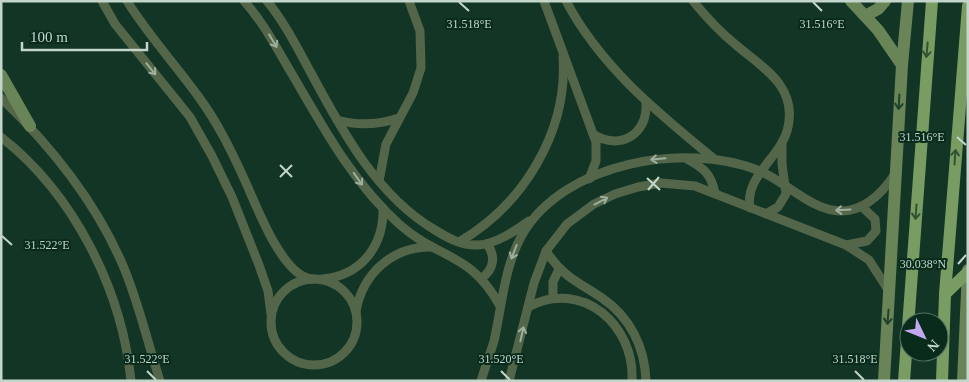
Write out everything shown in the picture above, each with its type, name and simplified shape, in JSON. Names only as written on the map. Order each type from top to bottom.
[{"type":"main road","points":[[904,381],[932,1]]},
{"type":"main road","points":[[942,381],[945,294],[968,6]]},
{"type":"main road","points":[[945,294],[968,271]]},
{"type":"street","points":[[102,1],[115,24],[190,117],[208,150],[232,198],[268,291],[272,335],[278,347],[293,360],[314,365],[330,362],[348,349],[357,327],[356,311],[364,285],[382,263],[407,250],[435,248]]},
{"type":"street","points":[[127,1],[140,22],[198,96],[219,128],[278,250],[294,269],[307,279],[317,279],[343,290],[356,311]]},
{"type":"street","points":[[244,1],[267,31],[336,147],[364,187],[383,208],[412,234],[463,262],[482,278],[500,306]]},
{"type":"street","points":[[267,1],[284,25],[337,120],[379,181],[415,216],[459,242],[469,245],[487,244],[512,232],[534,217],[553,200],[589,179],[639,161],[683,157],[713,158],[762,172],[812,201],[830,209],[846,211],[861,206],[879,194],[896,174]]},
{"type":"street","points":[[379,181],[383,153],[417,85],[422,58],[420,31],[409,1]]},
{"type":"street","points":[[544,1],[562,57],[593,134],[596,152],[589,179]]},
{"type":"street","points":[[566,1],[599,52],[646,103],[713,158]]},
{"type":"street","points":[[693,1],[727,37],[766,67],[779,81],[787,98],[789,116],[782,145],[782,164],[786,194],[782,202],[766,214]]},
{"type":"street","points":[[850,1],[887,41],[902,66]]},
{"type":"street","points":[[865,16],[878,10],[885,1]]},
{"type":"street","points":[[884,381],[902,66],[908,1]]},
{"type":"street","points":[[459,242],[483,227],[502,210],[534,168],[546,145],[558,108],[562,82],[562,57]]},
{"type":"street","points":[[1,75],[30,126]]},
{"type":"street","points":[[1,98],[30,126],[79,185],[117,253],[136,301],[160,381]]},
{"type":"street","points":[[593,134],[609,141],[626,139],[640,129],[647,112],[646,103]]},
{"type":"street","points":[[337,120],[354,124],[373,124],[399,118]]},
{"type":"street","points":[[1,137],[32,166],[58,196],[84,237],[104,278],[121,326],[131,381]]},
{"type":"street","points":[[750,208],[749,196],[762,172],[782,145]]},
{"type":"street","points":[[683,157],[706,170],[711,178],[715,193]]},
{"type":"street","points":[[509,381],[539,265],[546,250],[559,232],[576,217],[604,199],[626,190],[649,185],[673,183],[695,186],[715,193],[846,245],[868,260],[890,291]]},
{"type":"street","points":[[846,245],[867,241],[876,231],[875,219],[861,206]]},
{"type":"street","points":[[271,314],[274,304],[286,289],[304,280],[341,276],[368,258],[379,240],[384,219],[383,208]]},
{"type":"street","points":[[481,381],[494,341],[500,306],[514,251],[534,217]]},
{"type":"street","points":[[482,278],[492,265],[492,254],[487,244]]},
{"type":"street","points":[[546,250],[560,269],[577,283],[604,299],[625,319],[640,344],[645,362],[646,381]]},
{"type":"street","points":[[553,298],[553,282],[560,269]]},
{"type":"street","points":[[963,381],[968,271]]},
{"type":"street","points":[[528,307],[553,298],[579,300],[597,309],[612,321],[627,346],[632,364],[632,381]]}]
